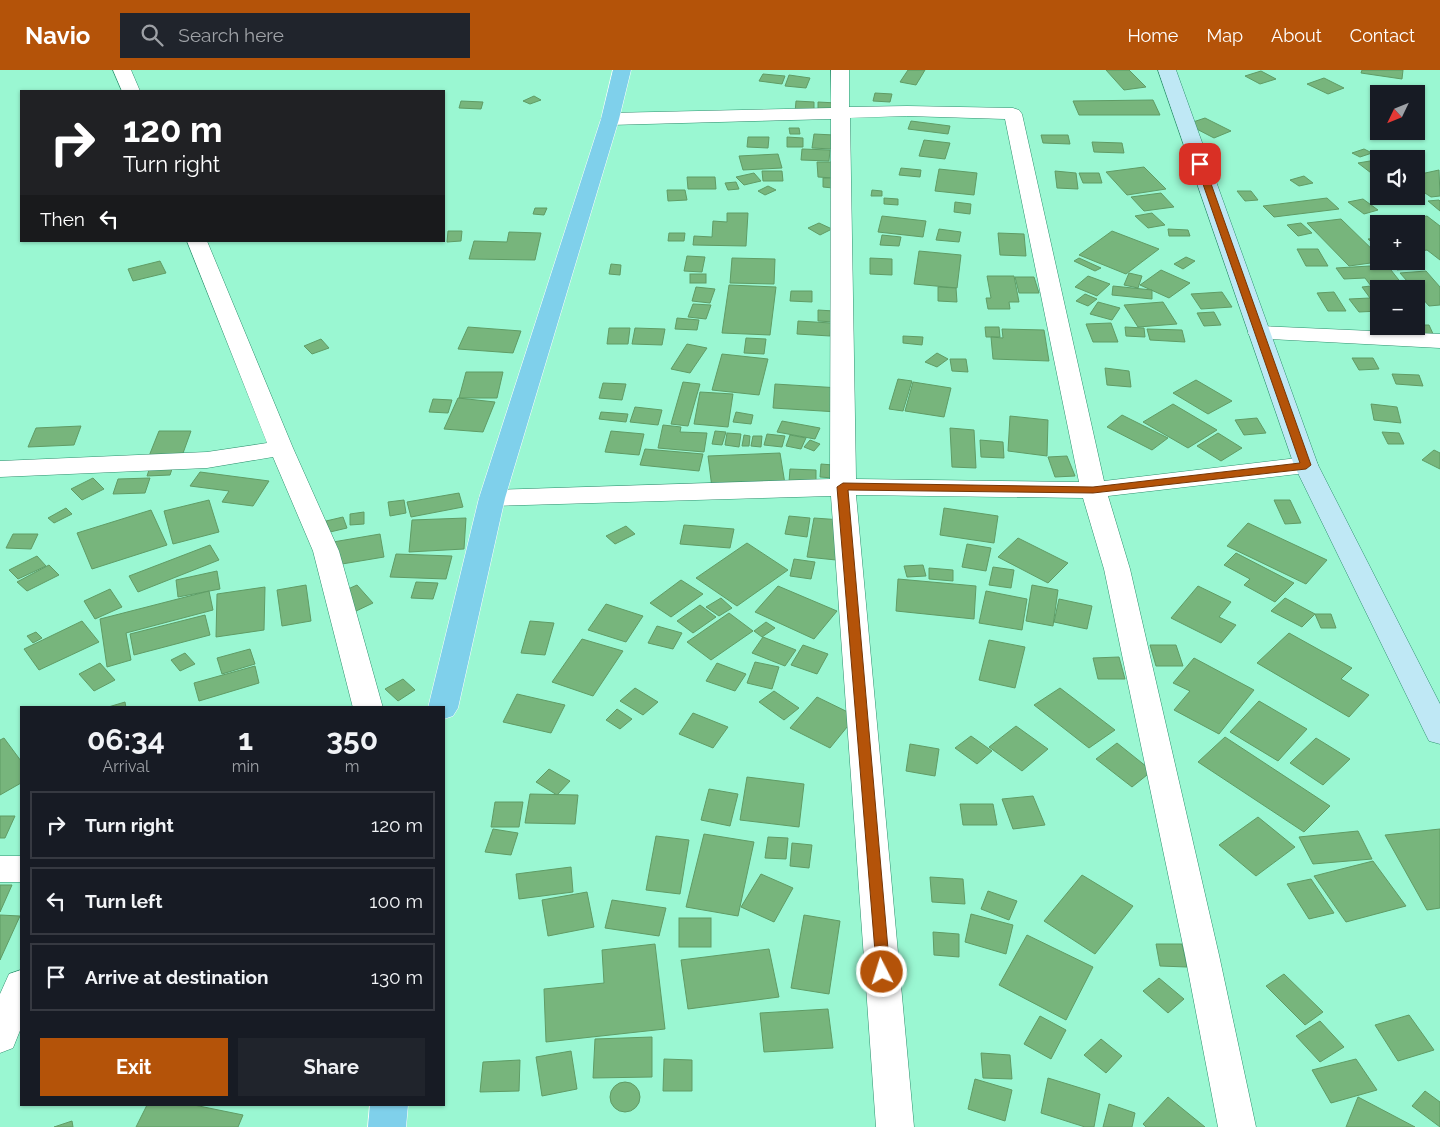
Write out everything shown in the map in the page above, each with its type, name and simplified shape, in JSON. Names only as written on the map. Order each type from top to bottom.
[{"type":"main road","points":[[443,706],[492,498],[610,119],[622,70]]},
{"type":"main road","points":[[387,1127],[388,1106]]},
{"type":"street","points":[[122,70],[131,90]]},
{"type":"street","points":[[840,70],[843,487],[895,1127]]},
{"type":"street","points":[[1167,70],[1306,465],[1440,733]]},
{"type":"street","points":[[610,119],[907,111],[1013,114],[1093,490],[1117,569],[1202,955],[1237,1127]]},
{"type":"street","points":[[197,242],[280,448],[326,552],[367,706]]},
{"type":"street","points":[[1260,333],[1440,341]]},
{"type":"street","points":[[0,469],[207,460],[280,448]]},
{"type":"street","points":[[492,498],[843,487],[1093,490],[1306,465]]},
{"type":"street","points":[[0,869],[20,868]]},
{"type":"street","points":[[0,1037],[20,987]]},
{"type":"building","points":[[908,70],[925,70],[916,85],[900,82]]},
{"type":"building","points":[[1106,70],[1129,70],[1146,87],[1124,90]]},
{"type":"building","points":[[1362,70],[1403,70],[1402,79],[1361,73]]},
{"type":"building","points":[[1261,71],[1276,79],[1260,84],[1245,76]]},
{"type":"building","points":[[763,74],[785,76],[782,84],[759,81]]},
{"type":"building","points":[[789,75],[810,78],[806,88],[785,86]]},
{"type":"building","points":[[1324,78],[1344,88],[1328,94],[1307,84]]},
{"type":"building","points":[[875,93],[892,94],[890,102],[873,101]]},
{"type":"building","points":[[534,96],[541,100],[530,104],[523,101]]},
{"type":"building","points":[[1153,100],[1160,115],[1079,115],[1073,101]]},
{"type":"building","points":[[461,101],[483,102],[481,109],[459,108]]},
{"type":"building","points":[[796,101],[814,102],[814,113],[795,113]]},
{"type":"building","points":[[818,102],[837,103],[838,113],[818,113]]},
{"type":"building","points":[[1205,118],[1231,131],[1214,138],[1187,124]]},
{"type":"building","points":[[911,121],[950,126],[948,134],[908,129]]},
{"type":"building","points":[[789,128],[799,128],[800,134],[790,134]]},
{"type":"building","points":[[814,134],[834,135],[832,149],[812,148]]},
{"type":"building","points":[[1041,135],[1068,135],[1070,144],[1043,143]]},
{"type":"building","points":[[748,137],[769,137],[768,148],[747,147]]},
{"type":"building","points":[[787,137],[803,138],[803,147],[787,147]]},
{"type":"building","points":[[924,140],[950,143],[945,159],[919,156]]},
{"type":"building","points":[[1092,142],[1122,143],[1124,153],[1094,152]]},
{"type":"building","points":[[802,149],[830,150],[829,161],[801,160]]},
{"type":"building","points":[[1364,149],[1370,152],[1360,157],[1352,153]]},
{"type":"building","points":[[778,154],[782,168],[743,170],[739,156]]},
{"type":"building","points":[[1370,161],[1370,172],[1358,163]]},
{"type":"building","points":[[817,162],[833,162],[833,178],[818,177]]},
{"type":"building","points":[[1144,167],[1166,189],[1127,195],[1106,172]]},
{"type":"building","points":[[901,168],[921,170],[920,177],[899,175]]},
{"type":"building","points":[[939,169],[977,173],[974,195],[935,191]]},
{"type":"building","points":[[1439,170],[1440,196],[1431,197],[1425,193],[1425,173]]},
{"type":"building","points":[[762,171],[782,171],[783,181],[763,181]]},
{"type":"building","points":[[1055,171],[1076,173],[1078,189],[1057,188]]},
{"type":"building","points":[[754,173],[761,181],[744,185],[736,177]]},
{"type":"building","points":[[1079,173],[1099,173],[1102,183],[1083,183]]},
{"type":"building","points":[[1304,176],[1313,183],[1299,186],[1290,180]]},
{"type":"building","points":[[687,177],[715,177],[716,189],[688,189]]},
{"type":"building","points":[[823,178],[833,178],[833,188],[823,187]]},
{"type":"building","points":[[736,182],[739,189],[728,190],[725,183]]},
{"type":"building","points":[[768,186],[776,190],[765,195],[758,191]]},
{"type":"building","points":[[667,190],[685,190],[687,200],[668,201]]},
{"type":"building","points":[[872,190],[882,191],[882,196],[871,196]]},
{"type":"building","points":[[1237,191],[1251,191],[1258,200],[1245,201]]},
{"type":"building","points":[[1161,193],[1174,207],[1144,211],[1131,197]]},
{"type":"building","points":[[884,198],[898,199],[898,205],[884,204]]},
{"type":"building","points":[[1327,198],[1339,209],[1274,217],[1263,206]]},
{"type":"building","points":[[1363,199],[1378,210],[1364,214],[1348,202]]},
{"type":"building","points":[[1439,200],[1440,211],[1428,201]]},
{"type":"building","points":[[955,202],[971,204],[970,214],[954,212]]},
{"type":"building","points":[[535,208],[547,208],[544,215],[533,214]]},
{"type":"building","points":[[727,213],[748,213],[746,246],[693,245],[694,236],[712,237],[713,221],[727,222]]},
{"type":"building","points":[[1152,213],[1165,225],[1148,228],[1135,216]]},
{"type":"building","points":[[882,216],[926,221],[923,237],[878,232]]},
{"type":"building","points":[[1425,216],[1440,226],[1440,260],[1425,250]]},
{"type":"building","points":[[1341,219],[1370,247],[1370,263],[1349,266],[1307,223]]},
{"type":"building","points":[[819,223],[832,229],[820,235],[808,228]]},
{"type":"building","points":[[1301,223],[1312,233],[1298,236],[1287,225]]},
{"type":"building","points":[[939,229],[961,232],[959,242],[936,240]]},
{"type":"building","points":[[1168,229],[1188,230],[1190,236],[1169,236]]},
{"type":"building","points":[[448,231],[462,231],[461,241],[447,242]]},
{"type":"building","points":[[1112,231],[1159,249],[1126,274],[1079,255]]},
{"type":"building","points":[[509,232],[541,233],[535,260],[469,259],[474,241],[507,242]]},
{"type":"building","points":[[669,233],[685,233],[684,241],[668,241]]},
{"type":"building","points":[[998,233],[1024,234],[1026,256],[1000,255]]},
{"type":"building","points":[[882,235],[901,237],[899,246],[880,245]]},
{"type":"building","points":[[1297,249],[1318,249],[1328,266],[1306,266]]},
{"type":"building","points":[[919,251],[961,255],[957,288],[914,284]]},
{"type":"building","points":[[687,256],[705,257],[702,272],[684,271]]},
{"type":"building","points":[[1186,257],[1195,261],[1183,269],[1174,264]]},
{"type":"building","points":[[732,258],[775,259],[774,284],[730,283]]},
{"type":"building","points":[[870,258],[892,259],[892,275],[870,274]]},
{"type":"building","points":[[1079,258],[1101,268],[1095,271],[1074,261]]},
{"type":"building","points":[[160,261],[166,273],[133,281],[128,269]]},
{"type":"building","points":[[611,264],[621,265],[620,275],[609,274]]},
{"type":"building","points":[[1370,266],[1370,270],[1391,270],[1399,280],[1370,280],[1370,285],[1365,278],[1344,279],[1336,268]]},
{"type":"building","points":[[1161,270],[1190,283],[1169,298],[1140,285]]},
{"type":"building","points":[[1426,271],[1440,287],[1440,305],[1429,306],[1425,301],[1425,280],[1406,280],[1400,273]]},
{"type":"building","points":[[1129,273],[1142,276],[1138,288],[1124,285]]},
{"type":"building","points":[[690,274],[706,274],[706,283],[690,283]]},
{"type":"building","points":[[987,276],[1014,276],[1019,302],[1009,302],[1010,309],[988,309],[986,298],[991,298]]},
{"type":"building","points":[[1088,276],[1110,284],[1097,296],[1075,287]]},
{"type":"building","points":[[1015,277],[1034,277],[1039,293],[1019,293]]},
{"type":"building","points":[[729,285],[776,287],[770,335],[722,333]]},
{"type":"building","points":[[1113,286],[1152,290],[1152,299],[1112,295]]},
{"type":"building","points":[[1370,286],[1370,298],[1362,287]]},
{"type":"building","points":[[696,287],[715,289],[710,303],[692,301]]},
{"type":"building","points":[[938,287],[956,288],[957,302],[938,301]]},
{"type":"building","points":[[791,291],[812,291],[812,302],[790,301]]},
{"type":"building","points":[[1222,292],[1232,307],[1201,309],[1191,294]]},
{"type":"building","points":[[1334,292],[1346,311],[1328,311],[1317,293]]},
{"type":"building","points":[[1085,294],[1097,299],[1088,306],[1076,301]]},
{"type":"building","points":[[1370,298],[1370,311],[1359,312],[1349,299]]},
{"type":"building","points":[[1098,302],[1120,308],[1112,320],[1090,314]]},
{"type":"building","points":[[1163,302],[1177,324],[1138,327],[1124,305]]},
{"type":"building","points":[[693,304],[711,305],[706,319],[688,317]]},
{"type":"building","points":[[818,310],[834,311],[834,322],[818,321]]},
{"type":"building","points":[[1214,312],[1221,325],[1204,326],[1197,313]]},
{"type":"building","points":[[677,318],[699,320],[697,330],[675,329]]},
{"type":"building","points":[[798,321],[831,323],[830,336],[797,334]]},
{"type":"building","points":[[1111,323],[1118,342],[1093,342],[1086,324]]},
{"type":"building","points":[[1425,325],[1429,325],[1434,336],[1408,335],[1425,335]]},
{"type":"building","points":[[468,327],[521,331],[513,353],[458,349]]},
{"type":"building","points":[[985,327],[999,327],[1000,337],[986,337]]},
{"type":"building","points":[[1125,327],[1144,328],[1145,337],[1126,336]]},
{"type":"building","points":[[609,328],[630,328],[628,344],[607,344]]},
{"type":"building","points":[[635,328],[665,329],[662,345],[632,344]]},
{"type":"building","points":[[1002,329],[1044,330],[1049,361],[993,359],[991,337],[1003,338]]},
{"type":"building","points":[[1147,329],[1182,330],[1185,342],[1150,340]]},
{"type":"building","points":[[903,336],[923,337],[922,345],[903,343]]},
{"type":"building","points":[[746,338],[766,339],[764,354],[744,353]]},
{"type":"building","points":[[321,339],[329,348],[312,354],[304,346]]},
{"type":"building","points":[[687,344],[707,348],[690,373],[671,369]]},
{"type":"building","points":[[937,353],[948,359],[937,367],[925,362]]},
{"type":"building","points":[[722,354],[768,359],[759,395],[712,390]]},
{"type":"building","points":[[1352,358],[1373,358],[1379,369],[1359,370]]},
{"type":"building","points":[[950,359],[966,359],[968,372],[952,371]]},
{"type":"building","points":[[1105,368],[1129,371],[1131,387],[1107,385]]},
{"type":"building","points":[[466,372],[503,372],[497,398],[459,398]]},
{"type":"building","points":[[1392,374],[1419,375],[1423,386],[1396,384]]},
{"type":"building","points":[[898,379],[912,381],[903,411],[889,409]]},
{"type":"building","points":[[1196,380],[1232,401],[1208,414],[1173,393]]},
{"type":"building","points":[[683,382],[700,384],[688,426],[671,424]]},
{"type":"building","points":[[913,382],[951,388],[944,417],[905,411]]},
{"type":"building","points":[[603,383],[626,384],[622,400],[599,398]]},
{"type":"building","points":[[775,384],[840,388],[838,412],[773,408]]},
{"type":"building","points":[[700,392],[733,394],[728,427],[694,424]]},
{"type":"building","points":[[458,398],[495,402],[483,432],[444,429]]},
{"type":"building","points":[[433,399],[452,400],[448,413],[429,412]]},
{"type":"building","points":[[1173,404],[1217,430],[1188,448],[1143,422]]},
{"type":"building","points":[[1371,404],[1397,407],[1401,423],[1374,420]]},
{"type":"building","points":[[635,407],[662,410],[658,425],[630,422]]},
{"type":"building","points":[[601,412],[628,414],[626,422],[599,419]]},
{"type":"building","points":[[736,412],[753,415],[751,424],[733,422]]},
{"type":"building","points":[[1122,415],[1168,438],[1152,450],[1107,427]]},
{"type":"building","points":[[1010,416],[1048,420],[1047,456],[1008,451]]},
{"type":"building","points":[[1257,418],[1266,433],[1244,435],[1235,420]]},
{"type":"building","points":[[782,421],[820,428],[815,439],[777,432]]},
{"type":"building","points":[[663,425],[681,427],[680,432],[707,433],[704,452],[658,448]]},
{"type":"building","points":[[81,426],[74,445],[28,447],[36,428]]},
{"type":"building","points":[[950,428],[974,430],[976,468],[952,467]]},
{"type":"building","points":[[159,431],[191,431],[182,456],[149,456]]},
{"type":"building","points":[[611,431],[644,434],[639,455],[605,452]]},
{"type":"building","points":[[715,431],[726,432],[722,445],[712,444]]},
{"type":"building","points":[[1382,432],[1399,433],[1404,444],[1388,444]]},
{"type":"building","points":[[727,433],[741,434],[739,447],[725,445]]},
{"type":"building","points":[[1218,433],[1242,448],[1221,461],[1197,446]]},
{"type":"building","points":[[767,434],[785,436],[782,447],[764,445]]},
{"type":"building","points":[[744,435],[750,436],[749,446],[742,446]]},
{"type":"building","points":[[790,435],[806,438],[801,449],[786,446]]},
{"type":"building","points":[[753,436],[762,436],[761,447],[751,446]]},
{"type":"building","points":[[810,440],[820,444],[814,451],[804,447]]},
{"type":"building","points":[[980,440],[1003,442],[1004,458],[981,457]]},
{"type":"building","points":[[645,449],[703,454],[699,471],[640,465]]},
{"type":"building","points":[[1434,450],[1440,453],[1440,469],[1422,460]]},
{"type":"building","points":[[780,453],[785,484],[712,488],[708,456]]},
{"type":"building","points":[[1067,456],[1075,476],[1055,477],[1048,457]]},
{"type":"building","points":[[821,464],[833,465],[833,478],[820,477]]},
{"type":"building","points":[[173,466],[170,475],[147,476],[150,467]]},
{"type":"building","points":[[790,469],[816,470],[816,484],[789,482]]},
{"type":"building","points":[[200,472],[269,481],[253,506],[222,502],[229,491],[190,486]]},
{"type":"building","points":[[93,478],[104,489],[82,500],[71,489]]},
{"type":"building","points":[[150,478],[145,493],[113,494],[118,479]]},
{"type":"building","points":[[459,493],[463,507],[411,517],[407,502]]},
{"type":"building","points":[[209,500],[219,532],[173,544],[164,511]]},
{"type":"building","points":[[404,500],[406,513],[390,516],[388,502]]},
{"type":"building","points":[[1274,500],[1290,500],[1301,523],[1285,524]]},
{"type":"building","points":[[66,508],[72,514],[54,523],[48,518]]},
{"type":"building","points":[[944,508],[998,516],[994,543],[940,535]]},
{"type":"building","points":[[151,510],[167,545],[92,569],[77,533]]},
{"type":"building","points":[[364,512],[364,524],[350,525],[350,514]]},
{"type":"building","points":[[789,516],[810,518],[807,537],[785,534]]},
{"type":"building","points":[[343,517],[347,528],[330,532],[326,521]]},
{"type":"building","points":[[466,518],[464,549],[409,552],[412,520]]},
{"type":"building","points":[[814,518],[842,520],[836,560],[807,557]]},
{"type":"building","points":[[1248,523],[1327,560],[1306,584],[1227,546]]},
{"type":"building","points":[[684,525],[734,529],[730,548],[680,544]]},
{"type":"building","points":[[626,526],[635,534],[615,544],[606,536]]},
{"type":"building","points":[[13,534],[38,534],[31,549],[6,548]]},
{"type":"building","points":[[380,534],[384,557],[336,565],[333,542]]},
{"type":"building","points":[[1018,538],[1068,563],[1048,583],[998,557]]},
{"type":"building","points":[[747,543],[788,570],[737,606],[696,578]]},
{"type":"building","points":[[967,544],[991,548],[986,571],[962,567]]},
{"type":"building","points":[[210,545],[219,560],[138,592],[129,576]]},
{"type":"building","points":[[1236,553],[1294,583],[1275,602],[1244,585],[1250,579],[1224,565]]},
{"type":"building","points":[[396,554],[452,556],[446,579],[390,577]]},
{"type":"building","points":[[37,556],[46,566],[18,579],[9,570]]},
{"type":"building","points":[[794,559],[815,562],[811,579],[790,576]]},
{"type":"building","points":[[49,565],[59,575],[27,591],[17,582]]},
{"type":"building","points":[[923,565],[926,576],[907,577],[904,566]]},
{"type":"building","points":[[993,567],[1014,570],[1011,588],[989,585]]},
{"type":"building","points":[[929,568],[953,570],[953,581],[929,579]]},
{"type":"building","points":[[217,571],[220,589],[178,597],[176,580]]},
{"type":"building","points":[[898,579],[976,586],[974,619],[896,611]]},
{"type":"building","points":[[681,580],[703,594],[671,617],[650,603]]},
{"type":"building","points":[[416,582],[438,583],[433,599],[411,598]]},
{"type":"building","points":[[306,585],[311,621],[282,626],[277,590]]},
{"type":"building","points":[[357,585],[373,603],[354,612],[339,593]]},
{"type":"building","points":[[1032,585],[1058,590],[1053,626],[1026,621]]},
{"type":"building","points":[[778,586],[837,611],[814,639],[755,612]]},
{"type":"building","points":[[1198,586],[1231,602],[1219,617],[1236,625],[1221,643],[1171,618]]},
{"type":"building","points":[[265,587],[264,630],[216,637],[217,594]]},
{"type":"building","points":[[110,589],[122,607],[95,619],[84,601]]},
{"type":"building","points":[[209,591],[213,610],[126,633],[131,660],[107,667],[100,619]]},
{"type":"building","points":[[986,591],[1027,599],[1022,630],[979,623]]},
{"type":"building","points":[[721,598],[732,608],[719,616],[706,607]]},
{"type":"building","points":[[1285,598],[1315,614],[1302,627],[1271,611]]},
{"type":"building","points":[[1059,599],[1092,606],[1087,629],[1054,622]]},
{"type":"building","points":[[606,604],[643,616],[626,642],[588,630]]},
{"type":"building","points":[[700,605],[716,617],[693,633],[677,621]]},
{"type":"building","points":[[729,613],[753,631],[711,660],[687,642]]},
{"type":"building","points":[[1315,614],[1331,614],[1336,628],[1321,628]]},
{"type":"building","points":[[205,615],[210,635],[134,655],[130,634]]},
{"type":"building","points":[[82,621],[99,642],[39,670],[24,649]]},
{"type":"building","points":[[530,621],[554,623],[545,655],[521,653]]},
{"type":"building","points":[[766,622],[775,628],[762,637],[754,631]]},
{"type":"building","points":[[657,626],[682,633],[673,649],[648,643]]},
{"type":"building","points":[[36,632],[42,638],[33,643],[27,636]]},
{"type":"building","points":[[1289,633],[1352,668],[1341,679],[1369,695],[1349,717],[1257,663]]},
{"type":"building","points":[[763,637],[796,650],[785,666],[752,653]]},
{"type":"building","points":[[582,639],[623,651],[593,696],[552,682]]},
{"type":"building","points":[[989,640],[1025,647],[1015,688],[979,680]]},
{"type":"building","points":[[803,645],[828,654],[817,674],[791,665]]},
{"type":"building","points":[[1150,645],[1176,645],[1183,666],[1156,666]]},
{"type":"building","points":[[250,649],[255,664],[222,674],[217,658]]},
{"type":"building","points":[[185,653],[195,664],[180,671],[171,660]]},
{"type":"building","points":[[1119,657],[1125,679],[1098,679],[1093,658]]},
{"type":"building","points":[[1194,658],[1254,690],[1219,734],[1174,710],[1190,691],[1173,683]]},
{"type":"building","points":[[755,662],[779,667],[772,689],[747,683]]},
{"type":"building","points":[[100,663],[115,680],[94,691],[79,674]]},
{"type":"building","points":[[717,663],[746,674],[735,691],[706,681]]},
{"type":"building","points":[[255,666],[259,683],[199,701],[194,683]]},
{"type":"building","points":[[403,679],[415,690],[398,701],[385,689]]},
{"type":"building","points":[[635,688],[658,702],[643,715],[620,701]]},
{"type":"building","points":[[1060,688],[1115,730],[1089,748],[1034,705]]},
{"type":"building","points":[[774,691],[799,708],[784,720],[759,702]]},
{"type":"building","points":[[517,694],[565,705],[551,733],[503,722]]},
{"type":"building","points":[[817,697],[856,716],[830,748],[790,728]]},
{"type":"building","points":[[1259,701],[1307,729],[1278,761],[1230,732]]},
{"type":"building","points":[[125,702],[126,706],[112,706]]},
{"type":"building","points":[[617,709],[632,719],[620,729],[606,720]]},
{"type":"building","points":[[693,713],[728,727],[713,748],[679,734]]},
{"type":"building","points":[[1016,726],[1048,749],[1022,771],[989,747]]},
{"type":"building","points":[[971,736],[992,751],[977,764],[955,748]]},
{"type":"building","points":[[1225,737],[1330,806],[1304,832],[1198,762]]},
{"type":"building","points":[[4,738],[20,760],[20,784],[0,795],[0,740]]},
{"type":"building","points":[[1316,738],[1350,759],[1323,785],[1290,763]]},
{"type":"building","points":[[1117,743],[1152,771],[1132,787],[1096,759]]},
{"type":"building","points":[[910,744],[939,749],[935,776],[906,771]]},
{"type":"building","points":[[549,769],[570,781],[557,795],[536,782]]},
{"type":"building","points":[[747,777],[804,784],[799,827],[740,820]]},
{"type":"building","points":[[709,789],[738,794],[730,826],[701,820]]},
{"type":"building","points":[[530,794],[578,795],[575,824],[525,823]]},
{"type":"building","points":[[1033,796],[1045,825],[1013,829],[1002,799]]},
{"type":"building","points":[[495,802],[523,802],[519,827],[491,827]]},
{"type":"building","points":[[960,804],[993,804],[997,825],[963,825]]},
{"type":"building","points":[[0,816],[15,816],[5,838],[0,838]]},
{"type":"building","points":[[1258,817],[1295,847],[1256,876],[1219,845]]},
{"type":"building","points":[[493,829],[518,833],[511,855],[485,852]]},
{"type":"building","points":[[1440,829],[1440,908],[1427,910],[1385,835]]},
{"type":"building","points":[[1358,831],[1372,859],[1313,864],[1299,837]]},
{"type":"building","points":[[704,834],[754,842],[738,916],[686,907]]},
{"type":"building","points":[[656,836],[689,840],[680,894],[646,890]]},
{"type":"building","points":[[768,837],[788,838],[786,859],[765,858]]},
{"type":"building","points":[[792,843],[812,845],[809,868],[790,866]]},
{"type":"building","points":[[1373,861],[1406,906],[1346,922],[1314,876]]},
{"type":"building","points":[[571,867],[573,892],[519,899],[516,874]]},
{"type":"building","points":[[761,874],[793,888],[774,922],[741,907]]},
{"type":"building","points":[[1082,875],[1133,906],[1095,954],[1044,921]]},
{"type":"building","points":[[930,877],[963,879],[965,904],[932,902]]},
{"type":"building","points":[[1311,879],[1334,913],[1309,919],[1287,884]]},
{"type":"building","points":[[0,885],[12,885],[0,912]]},
{"type":"building","points":[[988,891],[1017,901],[1009,920],[981,909]]},
{"type":"building","points":[[587,892],[594,927],[548,936],[542,900]]},
{"type":"building","points":[[612,900],[666,908],[659,936],[605,928]]},
{"type":"building","points":[[971,914],[1013,925],[1006,954],[965,942]]},
{"type":"building","points":[[0,915],[20,916],[0,960]]},
{"type":"building","points":[[804,915],[840,921],[829,994],[791,988]]},
{"type":"building","points":[[679,918],[711,918],[711,947],[679,947]]},
{"type":"building","points":[[933,932],[959,934],[959,957],[934,955]]},
{"type":"building","points":[[1027,935],[1093,967],[1066,1020],[999,985]]},
{"type":"building","points":[[655,944],[665,1029],[546,1042],[544,989],[604,983],[602,950]]},
{"type":"building","points":[[1156,944],[1182,944],[1187,967],[1160,966]]},
{"type":"building","points":[[769,949],[779,997],[688,1009],[681,960]]},
{"type":"building","points":[[1284,974],[1323,1012],[1305,1025],[1266,986]]},
{"type":"building","points":[[1159,978],[1184,999],[1168,1013],[1143,991]]},
{"type":"building","points":[[828,1009],[833,1048],[764,1052],[760,1013]]},
{"type":"building","points":[[1409,1015],[1434,1050],[1398,1061],[1375,1025]]},
{"type":"building","points":[[1040,1016],[1066,1030],[1051,1059],[1024,1044]]},
{"type":"building","points":[[1320,1021],[1344,1047],[1320,1062],[1296,1036]]},
{"type":"building","points":[[652,1037],[652,1077],[593,1078],[595,1039]]},
{"type":"building","points":[[1101,1039],[1122,1056],[1106,1073],[1084,1055]]},
{"type":"building","points":[[571,1051],[577,1089],[542,1096],[536,1057]]},
{"type":"building","points":[[981,1053],[1010,1055],[1012,1079],[983,1078]]},
{"type":"building","points":[[664,1059],[692,1060],[692,1091],[663,1091]]},
{"type":"building","points":[[1356,1059],[1377,1090],[1331,1103],[1312,1070]]},
{"type":"building","points":[[520,1060],[519,1091],[480,1092],[483,1062]]},
{"type":"building","points":[[1048,1078],[1100,1094],[1094,1127],[1085,1127],[1041,1113]]},
{"type":"building","points":[[975,1079],[1012,1090],[1005,1121],[968,1109]]},
{"type":"building","points":[[625,1082],[636,1086],[640,1097],[636,1108],[625,1112],[614,1108],[610,1097],[614,1086]]},
{"type":"building","points":[[1425,1091],[1440,1102],[1440,1127],[1412,1106]]},
{"type":"building","points":[[1168,1097],[1205,1127],[1146,1127],[1143,1124]]},
{"type":"building","points":[[1358,1097],[1415,1127],[1346,1127]]},
{"type":"building","points":[[1109,1104],[1135,1113],[1132,1127],[1103,1127]]},
{"type":"building","points":[[146,1106],[199,1106],[243,1115],[238,1127],[136,1127]]},
{"type":"building","points":[[72,1121],[73,1127],[54,1127]]},
{"type":"route","points":[[882,972],[843,487],[1093,490],[1306,465],[1200,164]]}]
